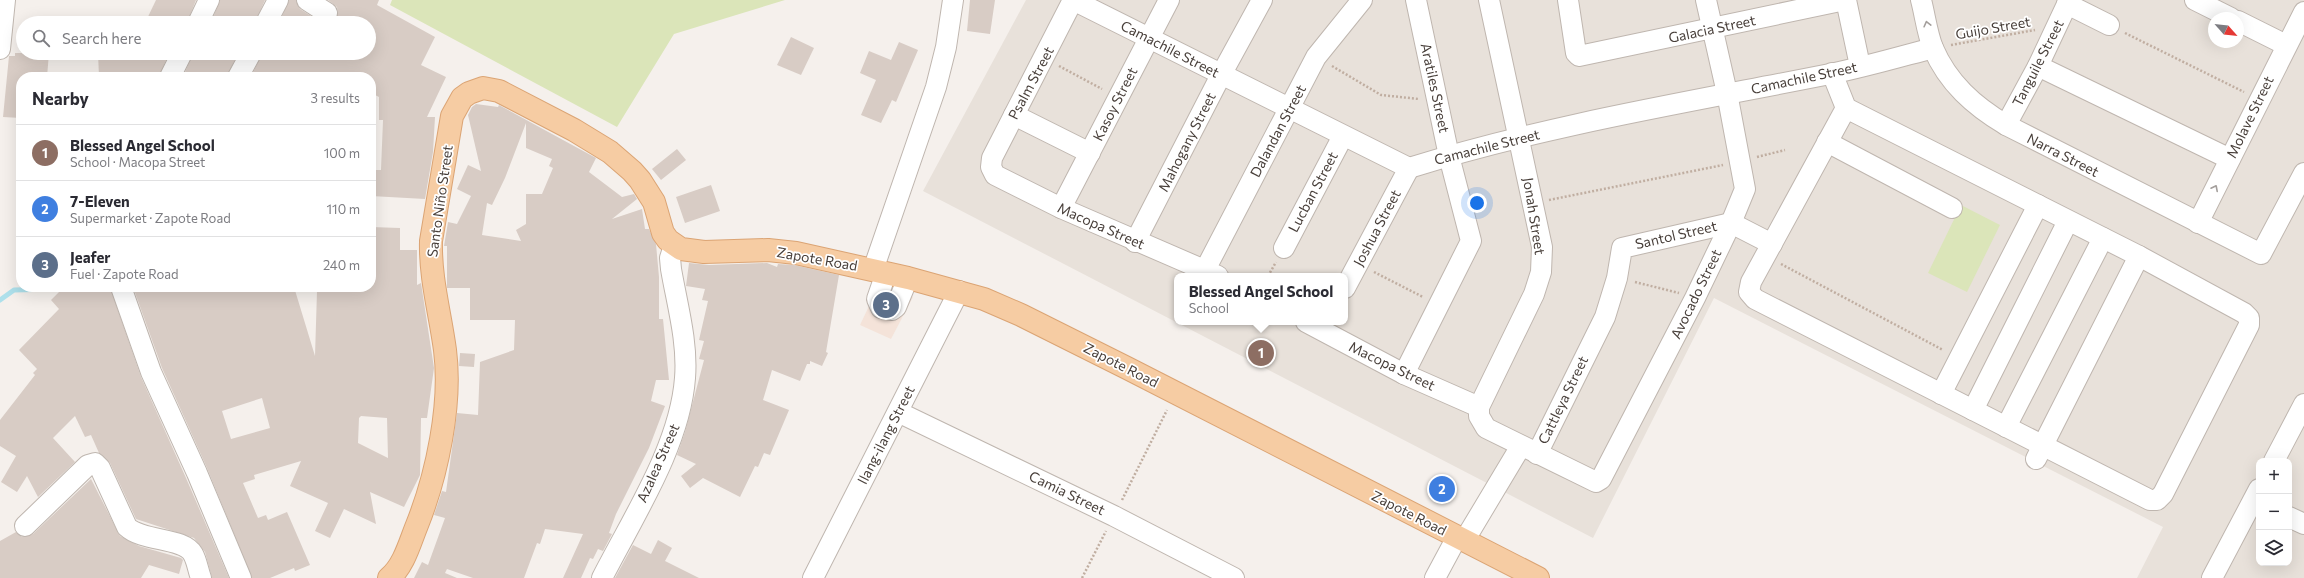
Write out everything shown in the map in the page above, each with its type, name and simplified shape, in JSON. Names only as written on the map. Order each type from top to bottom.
[{"type":"main road","name":"Santo Niño Street","points":[[389,578],[394,574],[402,561],[426,504],[435,472],[441,440],[446,366],[431,262],[431,241],[452,116],[462,98],[476,90],[483,88],[499,91],[574,130],[610,152],[632,171],[648,191],[654,202],[663,233],[674,246]]},
{"type":"main road","name":"Zapote Road","points":[[674,246],[689,251],[741,250],[796,253],[880,271],[959,291],[1021,315],[1538,578]]},
{"type":"street","points":[[0,49],[4,0]]},
{"type":"street","points":[[201,16],[209,0]]},
{"type":"street","points":[[270,16],[278,0]]},
{"type":"street","points":[[307,0],[327,13]]},
{"type":"street","points":[[908,278],[896,307],[886,310],[881,308],[876,298],[880,271],[936,87],[946,47],[953,0]]},
{"type":"street","name":"Camachile Street","points":[[1073,0],[1409,168],[1519,138],[1727,93],[1832,73],[1933,48]]},
{"type":"street","name":"Psalm Street","points":[[990,167],[992,158],[1073,0]]},
{"type":"street","name":"Kasoy Street","points":[[1061,208],[1170,0]]},
{"type":"street","name":"Mahogany Street","points":[[1135,242],[1221,75],[1262,0]]},
{"type":"street","name":"Dalandan Street","points":[[1211,273],[1316,57],[1362,0]]},
{"type":"street","name":"Aratiles Street","points":[[1404,374],[1471,241],[1449,156],[1416,0]]},
{"type":"street","name":"Jonah Street","points":[[1479,407],[1534,294],[1541,272],[1542,247],[1489,0]]},
{"type":"street","name":"Galacia Street","points":[[1568,0],[1576,52],[1579,56],[1846,0]]},
{"type":"street","name":"Avocado Street","points":[[1529,450],[1596,482],[1601,479],[1696,298],[1745,189],[1741,161],[1727,93],[1706,0]]},
{"type":"street","points":[[1846,0],[1860,66]]},
{"type":"street","name":"Narra Street","points":[[1921,0],[1933,48],[1961,93],[1980,109],[2006,126],[2261,254],[2304,173]]},
{"type":"street","points":[[2195,0],[2219,12]]},
{"type":"street","points":[[2068,2],[2109,25]]},
{"type":"street","name":"Tanguile Street","points":[[2006,126],[2038,66],[2068,2]]},
{"type":"street","name":"Molave Street","points":[[2198,223],[2286,45],[2304,12]]},
{"type":"street","points":[[2244,24],[2286,45]]},
{"type":"street","points":[[172,72],[178,60]]},
{"type":"street","points":[[240,72],[246,60]]},
{"type":"street","points":[[2038,66],[2230,159]]},
{"type":"street","points":[[1832,73],[1846,108],[2138,256],[2244,313],[2249,318],[2245,332],[2163,494],[2157,500],[2150,500],[2039,452],[2006,427],[1755,299],[1749,292],[1751,282],[1846,108]]},
{"type":"street","points":[[1014,115],[1090,153]]},
{"type":"street","name":"Lucban Street","points":[[1284,248],[1343,136]]},
{"type":"street","points":[[1827,142],[1952,208]]},
{"type":"street","name":"Macopa Street","points":[[990,167],[995,174],[1061,208],[1135,242],[1211,273]]},
{"type":"street","name":"Joshua Street","points":[[1348,282],[1409,168]]},
{"type":"street","points":[[1941,394],[2038,205]]},
{"type":"street","points":[[1973,410],[2068,221]]},
{"type":"street","points":[[1731,223],[1769,250]]},
{"type":"street","name":"Santol Street","points":[[1622,248],[1731,223]]},
{"type":"street","points":[[2006,427],[2103,238]]},
{"type":"street","name":"Azalea Street","points":[[602,578],[670,441],[680,411],[685,377],[684,348],[671,269],[670,258],[674,246]]},
{"type":"street","name":"Cattleya Street","points":[[1435,578],[1461,539],[1529,450],[1605,317],[1617,278],[1622,248]]},
{"type":"street","points":[[2039,452],[2138,256]]},
{"type":"street","name":"Ilang-ilang Street","points":[[813,578],[959,291]]},
{"type":"street","points":[[123,292],[151,372],[197,473],[241,578]]},
{"type":"street","name":"Macopa Street","points":[[1319,325],[1404,374],[1479,407]]},
{"type":"street","points":[[2276,458],[2304,404]]},
{"type":"street","points":[[1479,407],[1480,416],[1486,428],[1529,450]]},
{"type":"street","name":"Camia Street","points":[[898,412],[1114,516],[1234,578]]},
{"type":"street","points":[[25,526],[88,465],[95,464],[100,468],[127,526],[133,532],[143,536],[187,548],[192,553],[201,578]]},
{"type":"street","points":[[2212,578],[2256,498]]},
{"type":"street","points":[[2292,518],[2304,524]]},
{"type":"path","points":[[2109,25],[2259,100]]},
{"type":"path","name":"Guijo Street","points":[[1933,48],[2056,26]]},
{"type":"path","points":[[1316,57],[1381,95],[1438,100]]},
{"type":"path","points":[[1044,58],[1119,98]]},
{"type":"path","points":[[1533,203],[1741,161],[1785,150]]},
{"type":"path","points":[[1769,250],[1959,358]]},
{"type":"path","points":[[1357,263],[1439,305]]},
{"type":"path","points":[[1617,278],[1696,298]]},
{"type":"path","points":[[1082,578],[1176,393]]},
{"type":"shaded area","points":[[1026,0],[2304,0],[2304,578],[2137,578],[2163,527],[1714,298],[1593,538],[1182,325],[1348,325],[1348,273],[1174,273],[1174,321],[923,191]]},
{"type":"shaded area","points":[[877,289],[913,297],[891,339],[860,325]]},
{"type":"green space","points":[[392,0],[785,0],[674,34],[617,127],[390,5]]},
{"type":"green space","points":[[1961,205],[2000,225],[1967,292],[1928,273]]},
{"type":"building","points":[[156,0],[196,0],[190,16],[148,16]]},
{"type":"building","points":[[220,0],[265,0],[258,16],[214,16]]},
{"type":"building","points":[[289,0],[296,0],[300,9],[311,16],[282,16]]},
{"type":"building","points":[[328,0],[379,0],[377,5],[435,37],[421,65],[446,77],[427,117],[435,117],[433,152],[425,199],[376,196],[376,170],[381,170],[383,120],[379,120],[379,97],[376,96],[376,72],[253,72],[259,60],[376,60],[376,16],[336,16],[338,13],[337,7]]},
{"type":"building","points":[[970,0],[995,0],[990,34],[967,31]]},
{"type":"building","points":[[791,37],[814,48],[801,75],[777,65]]},
{"type":"building","points":[[899,42],[918,50],[896,102],[892,100],[881,123],[861,115],[876,80],[860,73],[869,51],[891,60]]},
{"type":"building","points":[[16,53],[16,60],[48,60],[47,72],[16,72],[16,118],[3,117],[9,56],[15,56]]},
{"type":"building","points":[[98,60],[166,60],[161,72],[99,72]]},
{"type":"building","points":[[190,60],[235,60],[229,72],[185,72]]},
{"type":"building","points":[[476,104],[498,107],[499,105],[596,158],[589,172],[622,197],[634,194],[637,199],[612,219],[642,209],[645,229],[649,229],[656,244],[659,277],[659,319],[663,319],[669,380],[656,380],[651,401],[665,406],[649,448],[616,514],[609,533],[612,534],[603,551],[598,549],[593,559],[590,558],[581,578],[563,578],[583,534],[545,529],[540,544],[537,543],[524,578],[473,578],[447,569],[445,573],[457,578],[414,578],[422,562],[428,565],[445,518],[434,515],[442,491],[446,492],[457,413],[478,415],[480,362],[514,350],[515,320],[470,320],[470,288],[447,288],[447,246],[444,246],[448,222],[457,224],[471,196],[457,189],[468,165],[481,171],[468,115],[472,107]],"holes":[[[526,123],[526,148],[552,159],[549,166],[553,168],[542,194],[526,194],[526,224],[516,230],[521,241],[482,235],[487,203],[492,205],[505,178]]]},
{"type":"building","points":[[677,149],[686,160],[661,180],[652,169]]},
{"type":"building","points":[[711,185],[720,211],[685,223],[676,197]]},
{"type":"building","points":[[376,227],[400,228],[400,250],[417,250],[417,285],[421,283],[434,368],[427,418],[421,418],[420,475],[404,507],[370,492],[376,524],[344,509],[330,538],[315,531],[328,503],[290,486],[301,461],[254,475],[255,479],[243,483],[258,518],[266,515],[268,520],[287,512],[310,565],[295,571],[294,568],[270,578],[252,578],[207,468],[162,368],[135,292],[296,292],[315,356],[317,292],[376,292]],"holes":[[[262,398],[270,428],[231,439],[222,411]],[[361,416],[387,418],[388,458],[358,443],[359,418]]]},
{"type":"building","points":[[689,263],[709,265],[767,263],[777,267],[778,264],[794,265],[839,275],[826,352],[828,353],[822,366],[810,361],[810,364],[807,364],[800,381],[772,370],[763,400],[789,410],[770,455],[764,453],[758,467],[755,466],[740,497],[703,478],[690,488],[681,476],[696,464],[677,455],[685,432],[704,360],[699,359],[704,341],[699,340],[708,301],[702,300],[705,289],[686,286]]},
{"type":"building","points":[[59,292],[112,292],[141,377],[229,578],[212,578],[205,552],[194,538],[136,519],[110,463],[99,453],[91,435],[85,437],[75,416],[53,438],[75,462],[38,497],[27,476],[17,492],[1,482],[16,456],[0,446],[0,420],[35,375],[33,373],[37,369],[19,350],[59,309],[51,300]]},
{"type":"building","points":[[460,353],[475,354],[474,367],[459,366]]},
{"type":"building","points":[[91,479],[120,536],[139,546],[181,558],[183,560],[179,574],[149,565],[141,578],[0,578],[0,541],[16,532],[22,537],[33,534]]},
{"type":"building","points":[[658,540],[672,548],[665,561],[699,578],[615,578],[633,545],[651,554]]},
{"type":"waterway","points":[[0,300],[16,290]]},
{"type":"place","name":"Jeafer","points":[[886,305]]},
{"type":"place","name":"Blessed Angel School","points":[[1261,353]]},
{"type":"place","name":"7-Eleven","points":[[1442,489]]}]
